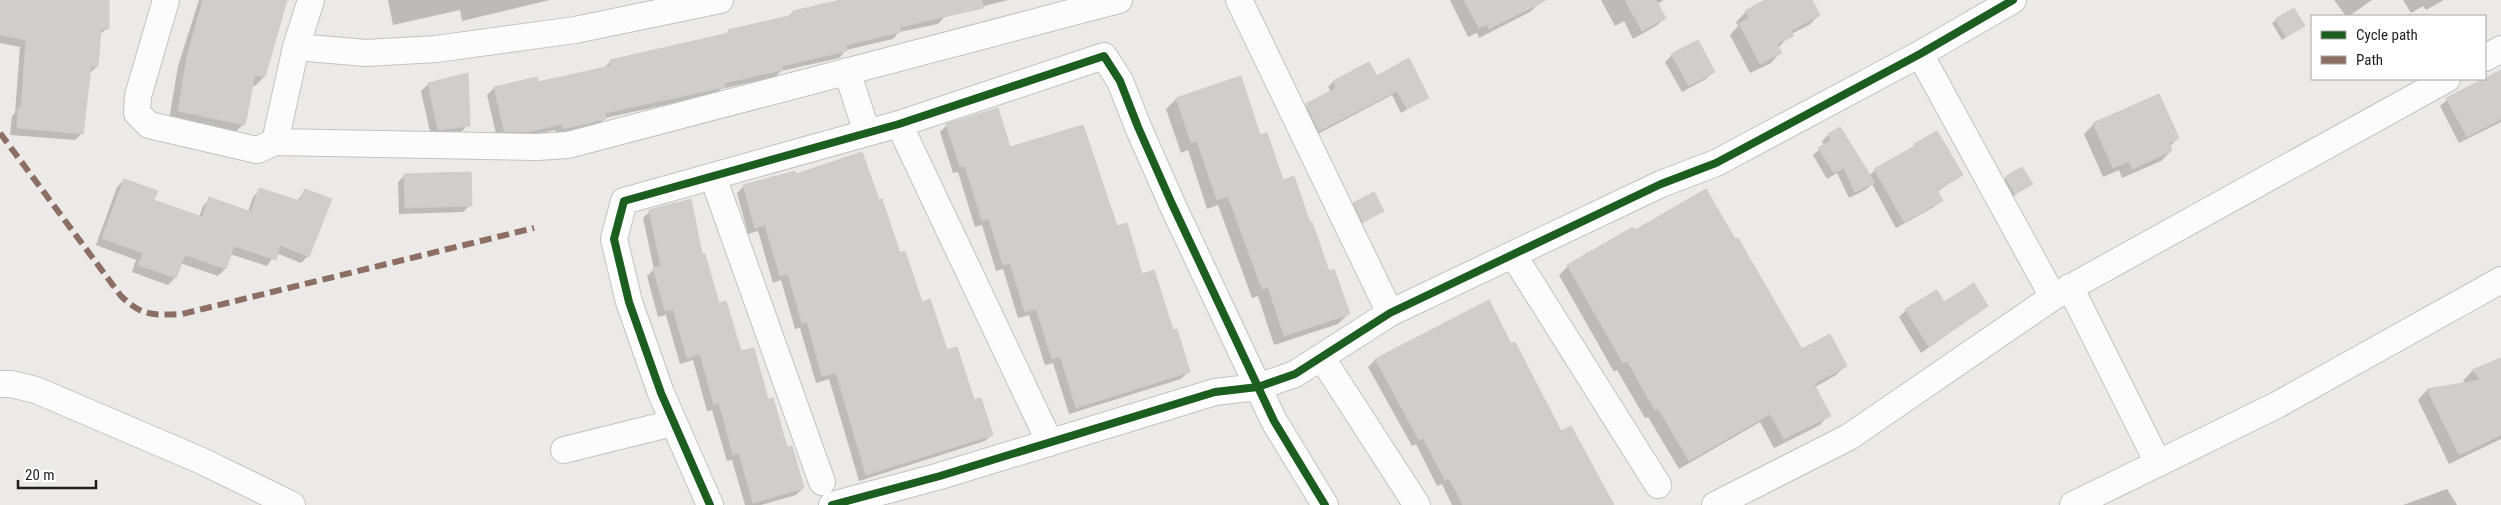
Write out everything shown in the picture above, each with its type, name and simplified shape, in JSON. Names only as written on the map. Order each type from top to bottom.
[{"type":"street","points":[[166,0],[138,96],[137,113],[149,126],[257,150],[275,142],[538,147],[568,145],[1119,0]]},
{"type":"street","points":[[275,142],[296,47],[311,0]]},
{"type":"street","points":[[296,47],[366,53],[436,50],[575,30],[720,0]]},
{"type":"street","points":[[1239,0],[1390,313]]},
{"type":"street","points":[[713,177],[827,493],[940,476],[1214,392],[1258,387],[1295,374],[1390,313],[1514,256],[1558,232],[1653,188],[1716,164],[1920,54],[2011,0]]},
{"type":"street","points":[[2486,57],[2501,49]]},
{"type":"street","points":[[1920,54],[2062,292],[2158,463]]},
{"type":"street","points":[[710,505],[673,423],[629,302],[614,239],[624,201],[899,124],[1104,56],[1120,81],[1172,204],[1274,421],[1325,505]]},
{"type":"street","points":[[847,71],[867,133]]},
{"type":"street","points":[[1715,505],[1849,437],[2062,292],[2445,80]]},
{"type":"street","points":[[899,124],[1050,443]]},
{"type":"street","points":[[1514,256],[1658,485]]},
{"type":"street","points":[[2072,505],[2277,405],[2501,280]]},
{"type":"street","points":[[1322,358],[1417,505]]},
{"type":"street","points":[[0,384],[10,384],[36,390],[202,461],[292,505]]},
{"type":"street","points":[[564,450],[673,423]]},
{"type":"building","points":[[0,0],[109,0],[109,29],[101,29],[98,67],[91,66],[83,134],[17,128],[18,108],[21,108],[26,40],[0,35]]},
{"type":"building","points":[[203,0],[287,0],[265,77],[255,75],[245,125],[178,111],[187,56]]},
{"type":"building","points":[[841,0],[982,0],[983,8],[900,27],[901,32],[846,45],[847,51],[782,66],[783,70],[724,83],[725,87],[605,113],[606,119],[563,129],[562,124],[528,132],[504,131],[494,87],[537,77],[538,82],[611,66],[610,60],[729,33],[728,30],[793,15],[793,11]]},
{"type":"building","points":[[1464,0],[1546,0],[1489,29],[1487,24],[1479,28]]},
{"type":"building","points":[[1625,0],[1656,0],[1666,18],[1642,31]]},
{"type":"building","points":[[1765,0],[1812,0],[1820,15],[1791,31],[1794,36],[1777,44],[1782,53],[1760,64],[1739,24],[1749,18],[1745,11]]},
{"type":"building","points":[[2294,8],[2305,26],[2286,37],[2275,19]]},
{"type":"building","points":[[1698,40],[1715,72],[1689,86],[1671,54]]},
{"type":"building","points":[[1409,58],[1429,98],[1407,109],[1397,91],[1319,131],[1306,104],[1336,88],[1333,81],[1369,62],[1377,76]]},
{"type":"building","points":[[2501,70],[2501,119],[2467,137],[2446,98],[2481,80],[2486,80],[2486,78]]},
{"type":"building","points":[[468,73],[470,126],[438,130],[428,83]]},
{"type":"building","points":[[1241,76],[1260,135],[1267,133],[1283,180],[1294,176],[1329,271],[1334,269],[1350,314],[1284,336],[1268,287],[1262,289],[1228,196],[1217,200],[1197,141],[1191,143],[1176,98]]},
{"type":"building","points":[[2159,94],[2179,138],[2169,143],[2172,151],[2132,169],[2129,161],[2113,168],[2093,123]]},
{"type":"building","points":[[998,108],[1010,147],[1083,125],[1117,226],[1127,223],[1142,274],[1154,270],[1173,330],[1177,329],[1190,372],[1076,408],[1060,356],[1052,359],[1036,309],[1025,312],[1010,263],[1003,265],[989,219],[982,221],[965,166],[960,167],[946,124]]},
{"type":"building","points":[[1840,127],[1875,183],[1855,192],[1844,168],[1834,173],[1818,148],[1831,140],[1828,134]]},
{"type":"building","points":[[1937,131],[1963,175],[1937,190],[1943,201],[1904,222],[1874,169]]},
{"type":"building","points":[[862,152],[879,200],[882,199],[900,253],[905,251],[922,302],[930,299],[947,350],[957,347],[974,400],[981,398],[993,435],[866,475],[836,373],[822,376],[807,322],[802,323],[788,274],[780,276],[765,225],[755,228],[743,185],[795,171],[796,174]]},
{"type":"building","points":[[2022,167],[2033,184],[2015,194],[2005,177]]},
{"type":"building","points":[[471,172],[472,206],[405,208],[404,174]]},
{"type":"building","points":[[124,179],[158,191],[154,200],[202,217],[209,197],[251,212],[259,188],[300,201],[305,189],[332,199],[309,257],[280,245],[276,260],[234,246],[226,269],[185,255],[176,278],[138,265],[143,253],[102,238]]},
{"type":"building","points":[[1706,189],[1735,239],[1738,238],[1802,349],[1830,334],[1847,366],[1814,384],[1831,416],[1784,439],[1770,414],[1689,461],[1658,408],[1655,410],[1627,361],[1623,363],[1567,265],[1633,227],[1635,230]]},
{"type":"building","points":[[1374,192],[1384,211],[1363,222],[1353,203]]},
{"type":"building","points":[[691,199],[702,254],[705,254],[719,303],[726,301],[741,351],[754,348],[768,399],[773,398],[787,447],[792,446],[804,488],[753,503],[739,453],[733,455],[719,403],[714,405],[700,354],[687,358],[673,309],[665,311],[653,268],[661,266],[649,210]]},
{"type":"building","points":[[1974,283],[1988,306],[1929,347],[1905,309],[1937,290],[1944,302]]},
{"type":"building","points":[[1489,300],[1511,344],[1515,342],[1561,431],[1571,426],[1614,505],[1463,505],[1449,478],[1445,480],[1423,438],[1419,440],[1375,359]]},
{"type":"building","points":[[2501,358],[2501,435],[2459,455],[2427,389],[2481,380],[2472,370]]},
{"type":"marked path","points":[[0,133],[121,296],[136,308],[149,313],[163,315],[182,314],[534,228]]},
{"type":"cycle path","points":[[832,505],[940,476],[1215,392],[1258,387],[1295,374],[1390,313],[1661,184],[1716,163],[1920,54],[2013,0]]},
{"type":"cycle path","points":[[710,505],[661,393],[629,302],[614,239],[624,201],[899,124],[1104,56],[1120,81],[1172,204],[1274,421],[1325,505]]}]
